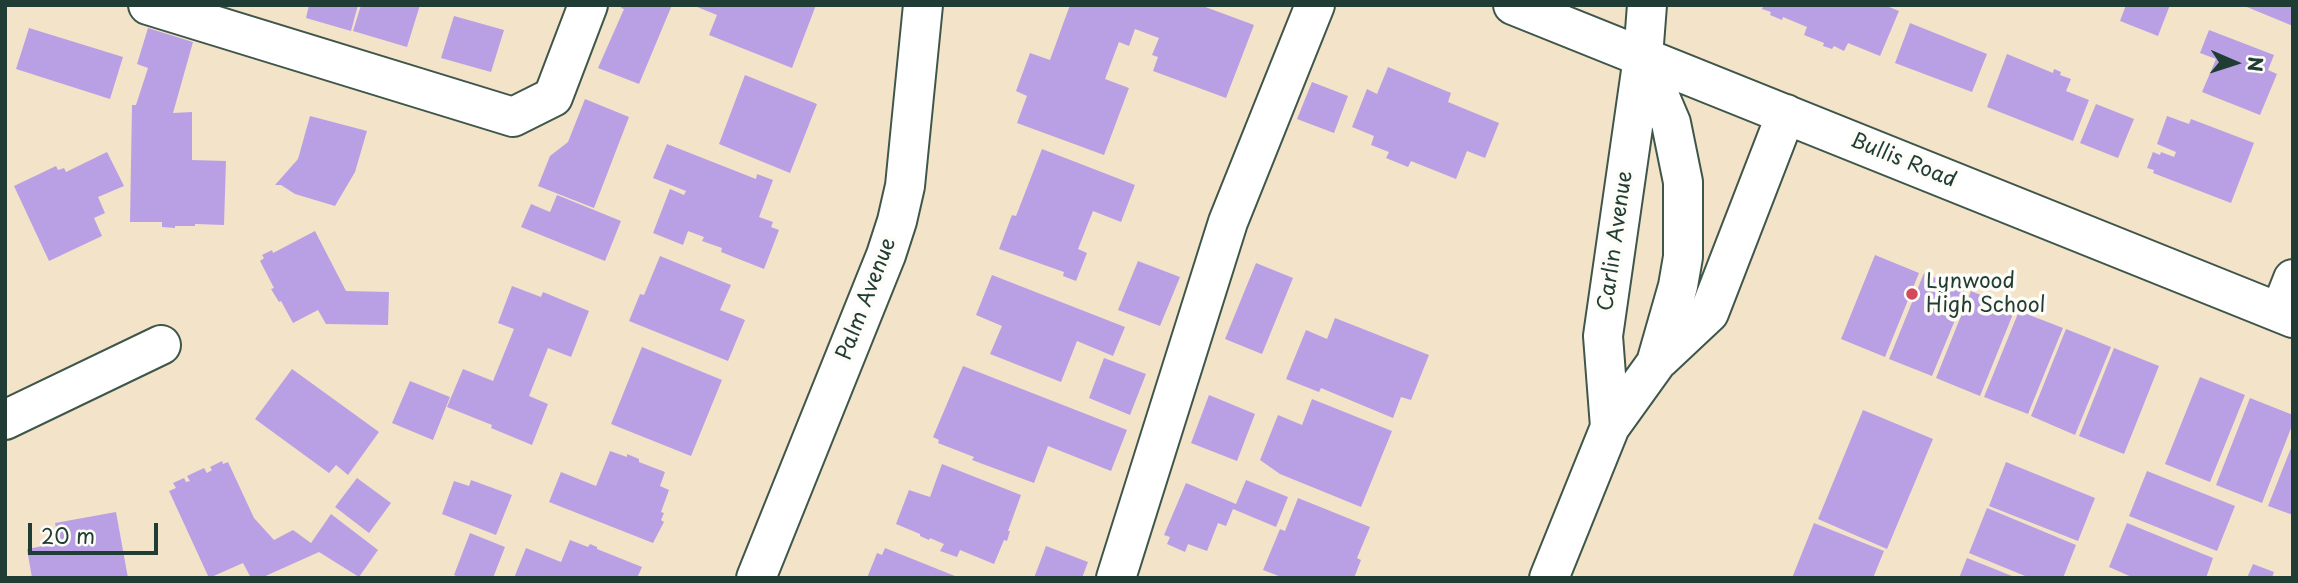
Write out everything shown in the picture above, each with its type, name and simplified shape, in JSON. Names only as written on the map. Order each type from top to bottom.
[{"type":"street","points":[[148,5],[513,117],[553,97],[588,5]]},
{"type":"street","name":"Palm Avenue","points":[[756,578],[881,268],[897,221],[905,186],[923,5]]},
{"type":"street","points":[[1116,578],[1228,222],[1315,5]]},
{"type":"street","name":"Bullis Road","points":[[1513,5],[1786,114],[2289,303]]},
{"type":"street","name":"Carlin Avenue","points":[[1610,427],[1603,336],[1643,57],[1647,5]]},
{"type":"street","name":"Carlin Avenue","points":[[1549,578],[1610,427],[1656,363],[1678,286],[1683,257],[1683,182],[1671,123],[1643,57]]},
{"type":"street","points":[[1656,363],[1709,313],[1786,114]]},
{"type":"street","points":[[5,420],[160,345]]},
{"type":"building","points":[[309,5],[358,5],[351,31],[306,18]]},
{"type":"building","points":[[361,5],[420,5],[407,47],[353,31]]},
{"type":"building","points":[[622,5],[672,5],[639,84],[598,68],[624,9],[621,8]]},
{"type":"building","points":[[692,5],[816,5],[792,68],[709,35],[717,15]]},
{"type":"building","points":[[1070,5],[1200,5],[1254,25],[1226,98],[1153,71],[1158,57],[1152,55],[1159,38],[1135,29],[1129,46],[1119,42],[1105,79],[1129,88],[1104,155],[1017,123],[1027,96],[1016,91],[1030,53],[1050,60]]},
{"type":"building","points":[[1764,5],[1884,5],[1899,11],[1880,56],[1848,43],[1844,51],[1834,46],[1832,49],[1823,46],[1824,43],[1804,35],[1807,27],[1783,17],[1782,20],[1770,15],[1771,12],[1762,9]]},
{"type":"building","points":[[2126,5],[2170,5],[2158,36],[2120,21]]},
{"type":"building","points":[[2242,5],[2293,5],[2293,26]]},
{"type":"building","points":[[454,16],[504,30],[491,72],[441,58]]},
{"type":"building","points":[[1910,23],[1987,54],[1972,92],[1895,63]]},
{"type":"building","points":[[29,28],[123,57],[110,99],[16,69]]},
{"type":"building","points":[[148,28],[193,42],[173,113],[192,112],[192,160],[226,161],[224,225],[195,224],[175,228],[162,227],[162,222],[130,222],[132,105],[136,105],[148,68],[137,64]]},
{"type":"building","points":[[2209,30],[2274,55],[2268,70],[2277,74],[2260,115],[2202,92],[2216,59],[2200,53]]},
{"type":"building","points":[[2007,54],[2053,73],[2054,69],[2061,72],[2060,75],[2071,79],[2066,91],[2089,100],[2073,141],[1987,107]]},
{"type":"building","points":[[1388,67],[1451,93],[1448,102],[1499,123],[1485,158],[1467,151],[1456,179],[1411,161],[1408,167],[1386,158],[1389,152],[1371,145],[1374,136],[1352,127],[1367,89],[1377,94]]},
{"type":"building","points":[[745,75],[817,104],[790,173],[719,144]]},
{"type":"building","points":[[1312,82],[1348,96],[1334,133],[1297,119]]},
{"type":"building","points":[[585,99],[629,117],[594,208],[538,186],[550,156],[568,142]]},
{"type":"building","points":[[2096,104],[2134,119],[2118,158],[2080,143]]},
{"type":"building","points":[[310,116],[367,131],[355,172],[335,206],[275,185],[298,159]]},
{"type":"building","points":[[2167,116],[2189,124],[2191,119],[2254,143],[2231,203],[2153,173],[2154,170],[2147,168],[2153,152],[2174,157],[2176,152],[2157,144]]},
{"type":"building","points":[[667,144],[756,179],[757,174],[773,180],[759,217],[773,222],[771,227],[779,230],[764,269],[721,252],[722,248],[702,241],[704,237],[688,231],[683,245],[653,233],[670,189],[684,195],[686,191],[653,178]]},
{"type":"building","points":[[1042,149],[1135,185],[1121,222],[1093,211],[1078,249],[1087,253],[1076,281],[1063,276],[1064,272],[999,249],[1012,215],[1016,216]]},
{"type":"building","points":[[107,152],[124,186],[98,197],[105,213],[94,218],[102,236],[49,261],[14,186],[56,166],[58,170],[64,168],[66,172]]},
{"type":"building","points":[[557,195],[621,221],[605,261],[521,227],[531,204],[550,212]]},
{"type":"building","points":[[315,231],[346,291],[389,292],[388,325],[326,324],[318,310],[293,323],[271,289],[274,288],[260,261],[264,258],[262,255],[272,250],[273,253]]},
{"type":"building","points":[[1875,255],[1919,273],[1885,357],[1841,339]]},
{"type":"building","points":[[660,256],[731,285],[720,310],[745,320],[728,361],[629,321],[640,294],[644,295]]},
{"type":"building","points":[[1138,261],[1180,277],[1160,326],[1118,310]]},
{"type":"building","points":[[1256,263],[1293,278],[1262,354],[1225,339]]},
{"type":"building","points":[[1924,273],[1967,291],[1932,376],[1889,359]]},
{"type":"building","points":[[992,275],[1125,327],[1113,356],[1077,341],[1061,382],[990,354],[1002,326],[976,315]]},
{"type":"building","points":[[512,286],[541,297],[543,292],[589,311],[571,357],[548,348],[529,396],[548,404],[532,445],[447,407],[463,369],[493,381],[514,329],[498,323]]},
{"type":"building","points":[[1971,291],[2015,309],[1980,396],[1936,378]]},
{"type":"building","points":[[2019,311],[2063,328],[2028,414],[1984,397]]},
{"type":"building","points":[[1335,318],[1429,355],[1411,400],[1401,397],[1393,418],[1321,388],[1319,392],[1286,379],[1306,330],[1327,339]]},
{"type":"building","points":[[2066,329],[2111,347],[2075,435],[2031,416]]},
{"type":"building","points":[[642,347],[722,380],[691,456],[611,424]]},
{"type":"building","points":[[2114,348],[2159,366],[2124,454],[2079,436]]},
{"type":"building","points":[[1104,358],[1146,374],[1130,415],[1089,398]]},
{"type":"building","points":[[963,366],[1127,430],[1111,471],[1048,446],[1034,483],[972,460],[974,457],[938,443],[939,440],[933,437]]},
{"type":"building","points":[[292,369],[379,432],[348,475],[336,465],[329,473],[255,419]]},
{"type":"building","points":[[2200,377],[2245,395],[2210,482],[2165,464]]},
{"type":"building","points":[[410,381],[450,397],[433,440],[392,423]]},
{"type":"building","points":[[1209,395],[1255,414],[1237,461],[1191,443]]},
{"type":"building","points":[[2250,398],[2293,415],[2293,423],[2262,503],[2216,485]]},
{"type":"building","points":[[1312,399],[1392,431],[1361,507],[1280,474],[1260,460],[1278,415],[1302,425]]},
{"type":"building","points":[[1863,410],[1933,439],[1887,549],[1818,519]]},
{"type":"building","points":[[2293,443],[2293,515],[2268,506]]},
{"type":"building","points":[[610,451],[627,457],[627,454],[665,472],[660,486],[669,490],[661,512],[664,513],[661,520],[664,522],[653,543],[549,502],[561,472],[596,486]]},
{"type":"building","points":[[222,461],[223,464],[228,462],[254,518],[274,540],[293,530],[311,543],[331,514],[378,550],[359,577],[319,552],[261,578],[251,578],[243,563],[209,578],[169,491],[176,488],[173,483],[184,478],[186,482],[190,481],[187,476],[204,468],[207,473],[212,470],[210,467]]},
{"type":"building","points":[[2006,462],[2095,498],[2078,541],[1989,506]]},
{"type":"building","points":[[942,464],[1021,495],[1007,541],[1004,540],[994,564],[960,550],[957,557],[940,551],[944,544],[896,524],[909,490],[930,497]]},
{"type":"building","points":[[2147,471],[2235,506],[2217,551],[2129,516]]},
{"type":"building","points":[[357,478],[391,503],[369,533],[335,507]]},
{"type":"building","points":[[471,480],[512,495],[496,535],[442,514],[454,481],[469,486]]},
{"type":"building","points":[[1246,480],[1288,497],[1276,527],[1233,509],[1226,526],[1218,523],[1207,551],[1188,544],[1185,552],[1167,544],[1170,537],[1164,535],[1186,483],[1236,504]]},
{"type":"building","points":[[1298,498],[1370,527],[1357,558],[1361,560],[1354,578],[1284,578],[1263,570],[1280,529],[1285,531]]},
{"type":"building","points":[[1987,508],[2076,545],[2063,578],[2030,578],[1969,553]]},
{"type":"building","points":[[116,512],[128,578],[32,578],[27,549],[59,543],[55,523]]},
{"type":"building","points":[[1814,523],[1884,551],[1873,578],[1792,578]]},
{"type":"building","points":[[2127,523],[2213,558],[2206,578],[2134,578],[2109,567]]},
{"type":"building","points":[[470,533],[505,547],[493,578],[461,578],[454,575]]},
{"type":"building","points":[[570,540],[588,547],[590,544],[642,567],[637,578],[514,578],[526,548],[561,562]]},
{"type":"building","points":[[1046,546],[1088,562],[1082,578],[1034,578]]},
{"type":"building","points":[[885,548],[960,578],[867,578],[877,553],[882,555]]},
{"type":"building","points":[[1967,558],[2017,578],[1959,578]]},
{"type":"building","points":[[2253,564],[2274,572],[2272,578],[2247,578]]},
{"type":"place","name":"Lynwood High School","points":[[1912,294]]}]
